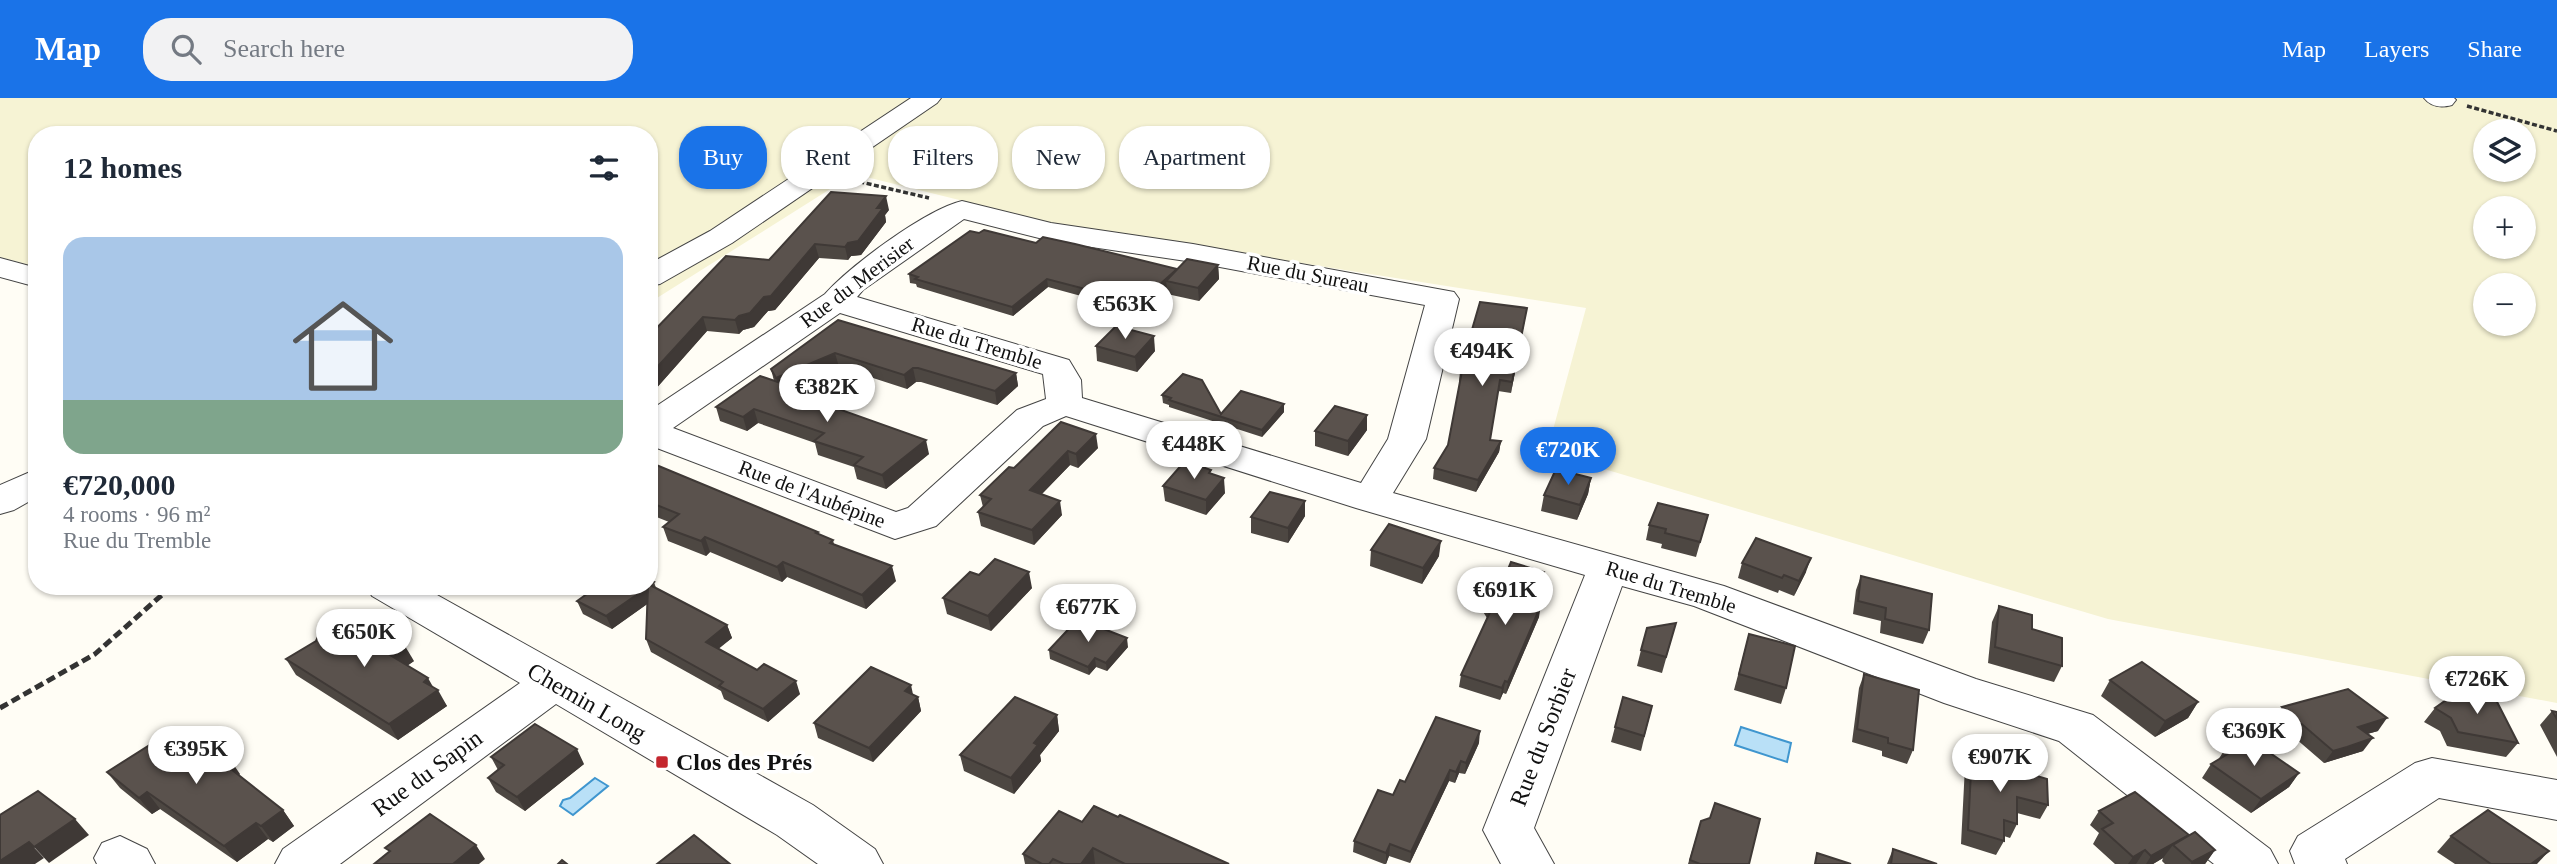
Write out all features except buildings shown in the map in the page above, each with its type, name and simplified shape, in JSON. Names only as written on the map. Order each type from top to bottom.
[{"type":"street","points":[[874,134],[928,98]]},
{"type":"street","points":[[658,271],[722,237],[792,189]]},
{"type":"street","name":"Rue du Merisier","points":[[658,424],[836,301],[862,275],[948,215],[962,210]]},
{"type":"street","name":"Rue du Sureau","points":[[962,210],[1051,232],[1193,253],[1443,299],[1407,439],[1370,499]]},
{"type":"street","points":[[0,267],[28,275]]},
{"type":"street","name":"Rue du Tremble","points":[[836,301],[1057,367],[1063,380],[1065,404],[1370,499],[1709,596],[1960,691],[2076,728],[2252,864]]},
{"type":"street","name":"Rue de l'Aubépine","points":[[658,434],[895,526],[922,517],[1030,418],[1065,404]]},
{"type":"street","points":[[0,501],[28,486]]},
{"type":"street","name":"Rue du Sorbier","points":[[1528,864],[1508,830],[1608,568]]},
{"type":"street","name":"Chemin Long","points":[[415,595],[553,683],[795,820],[844,860]]},
{"type":"street","name":"Rue du Sapin","points":[[301,864],[553,683]]},
{"type":"street","points":[[2321,864],[2316,851],[2432,777],[2557,800]]},
{"type":"path","points":[[2440,99],[2557,131]]},
{"type":"path","points":[[874,185],[943,201],[962,210]]},
{"type":"path","points":[[0,708],[60,676],[94,654],[134,623],[163,595]]},
{"type":"shaded area","points":[[0,98],[2557,98],[2557,703],[2108,619],[1547,452],[1586,308],[1065,226],[915,189],[998,189],[998,126],[888,126],[888,182],[874,179],[874,126],[781,126],[781,189],[830,189],[658,297],[658,126],[28,126],[28,265],[0,257]]},
{"type":"water","points":[[1741,727],[1791,743],[1787,762],[1735,745]]},
{"type":"water","points":[[595,778],[608,786],[573,815],[560,806],[563,800],[570,798]]},
{"type":"place","name":"Clos des Prés","points":[[662,762]]}]
